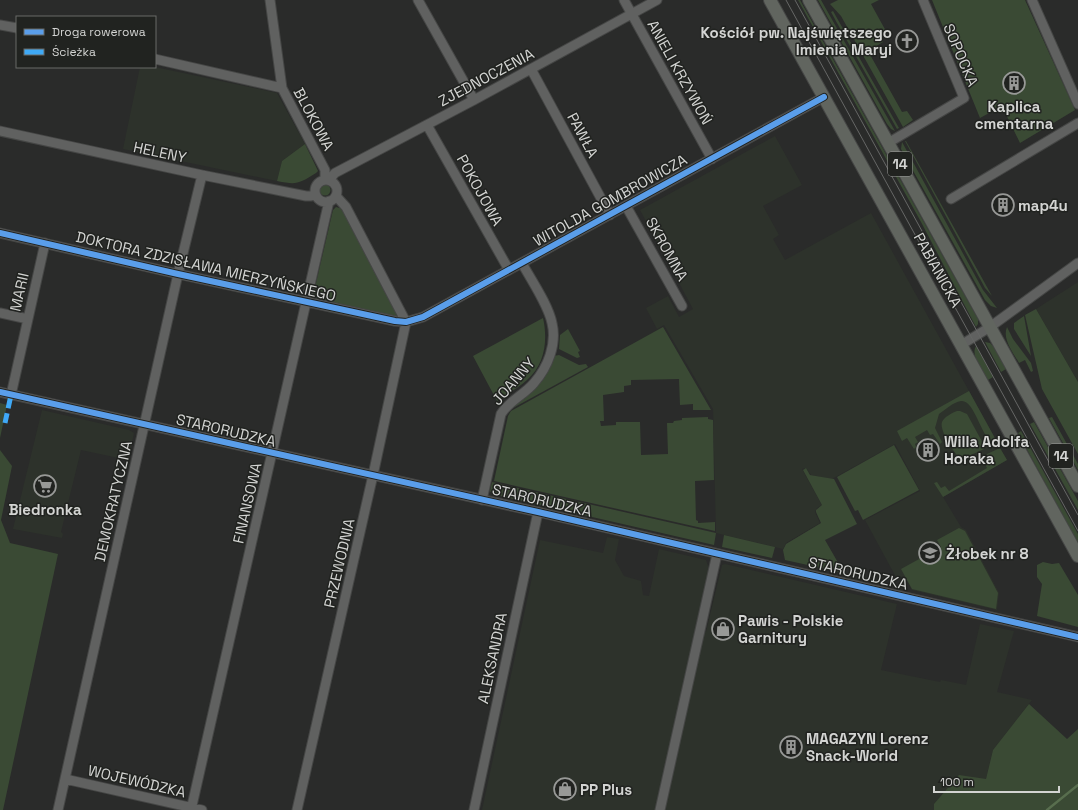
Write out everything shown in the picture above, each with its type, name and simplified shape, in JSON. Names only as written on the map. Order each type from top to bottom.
[{"type":"main road","name":"PABIANICKA","points":[[770,0],[1078,556]]},
{"type":"main road","name":"PABIANICKA","points":[[809,0],[1078,486]]},
{"type":"street","name":"BLOKOWA","points":[[270,0],[282,88],[325,170],[327,179]]},
{"type":"street","points":[[418,0],[474,100]]},
{"type":"street","name":"ANIELI KRZYWOŃ","points":[[624,0],[712,158]]},
{"type":"street","name":"ZJEDNOCZENIA","points":[[327,179],[335,173],[474,100],[657,0]]},
{"type":"street","name":"SOPOCKA","points":[[888,142],[964,98],[923,0]]},
{"type":"street","points":[[1032,0],[1078,104]]},
{"type":"street","points":[[0,25],[16,28]]},
{"type":"street","points":[[156,60],[282,88]]},
{"type":"street","name":"PAWŁA","points":[[531,69],[610,215]]},
{"type":"street","name":"WITOLDA GOMBROWICZA","points":[[406,322],[423,317],[824,97]]},
{"type":"street","points":[[950,199],[1078,123]]},
{"type":"street","name":"POKOJOWA","points":[[427,125],[509,270]]},
{"type":"street","name":"HELENY","points":[[0,131],[306,196],[315,194]]},
{"type":"street","name":"DEMOKRATYCZNA","points":[[58,810],[178,274],[202,175]]},
{"type":"street","points":[[333,199],[337,186],[327,179],[321,180],[316,186],[315,194],[323,202],[333,199],[346,207],[406,322]]},
{"type":"street","name":"FINANSOWA","points":[[192,809],[306,302],[333,199]]},
{"type":"street","name":"SKROMNA","points":[[626,206],[682,306]]},
{"type":"street","name":"DOKTORA ZDZISŁAWA MIERZYŃSKIEGO","points":[[0,233],[395,322],[406,322]]},
{"type":"street","name":"MARII","points":[[11,395],[45,243]]},
{"type":"street","name":"JOANNY","points":[[482,500],[502,414],[508,404],[529,389],[538,378],[546,366],[552,347],[553,333],[550,317],[522,263]]},
{"type":"street","points":[[961,344],[990,327],[1078,263]]},
{"type":"street","points":[[0,313],[28,319]]},
{"type":"street","name":"PRZEWODNIA","points":[[297,810],[406,322]]},
{"type":"street","name":"STARORUDZKA","points":[[0,392],[538,512],[1078,638]]},
{"type":"street","name":"ALEKSANDRA","points":[[474,810],[538,512]]},
{"type":"street","points":[[660,810],[717,554]]},
{"type":"street","name":"WOJEWÓDZKA","points":[[65,779],[192,809],[202,810]]},
{"type":"shaded area","points":[[156,67],[277,93],[305,144],[282,161],[277,181],[123,149],[140,68]]},
{"type":"shaded area","points":[[775,136],[802,185],[763,206],[779,235],[773,239],[785,260],[871,213],[1007,460],[943,497],[961,527],[966,530],[999,593],[997,610],[912,590],[904,576],[897,579],[865,520],[920,491],[895,444],[832,479],[811,475],[806,468],[802,469],[822,505],[817,508],[815,512],[820,523],[786,543],[783,549],[716,533],[713,409],[664,325],[657,329],[646,308],[668,296],[679,317],[693,309],[640,210]]},
{"type":"shaded area","points":[[1078,282],[1078,382],[1036,309]]},
{"type":"shaded area","points":[[42,410],[129,430],[134,433],[128,460],[81,450],[61,532],[63,534],[62,538],[13,529]]},
{"type":"shaded area","points":[[607,537],[619,539],[615,560],[624,576],[641,581],[643,595],[649,596],[659,549],[706,560],[709,569],[695,630],[706,632],[722,565],[725,564],[897,604],[881,670],[940,682],[941,680],[966,685],[980,624],[1014,631],[997,692],[1032,700],[993,750],[986,779],[934,804],[934,810],[482,810],[540,540],[603,553]]},
{"type":"green space","points":[[798,0],[800,0],[978,319],[978,324],[976,327],[921,222]]},
{"type":"green space","points":[[818,0],[821,0],[895,131],[887,124]]},
{"type":"green space","points":[[838,0],[879,0],[871,4],[887,33],[880,37],[883,42],[868,51],[902,112],[907,111],[913,120],[903,127],[841,16],[830,4]]},
{"type":"green space","points":[[932,0],[1025,0],[1075,110],[1020,143],[1002,106],[980,118]]},
{"type":"green space","points":[[833,11],[899,128],[897,129],[837,23],[831,12]]},
{"type":"green space","points":[[906,141],[992,296],[985,288]]},
{"type":"green space","points":[[902,142],[983,290],[997,308],[991,306],[985,300],[901,149]]},
{"type":"green space","points":[[305,144],[318,171],[297,183],[277,181],[282,161]]},
{"type":"green space","points":[[325,184],[329,186],[331,190],[329,194],[325,196],[321,194],[319,190],[321,186]]},
{"type":"green space","points":[[336,207],[343,209],[399,316],[398,317],[319,299],[313,296],[333,210]]},
{"type":"green space","points":[[1036,309],[1078,382],[1078,454],[1042,389],[1025,315]]},
{"type":"green space","points":[[1024,316],[1031,356],[1014,329],[1014,323]]},
{"type":"green space","points":[[543,318],[545,343],[544,351],[538,367],[527,380],[497,401],[473,356]]},
{"type":"green space","points":[[663,327],[711,410],[693,410],[693,404],[680,405],[679,379],[631,380],[631,385],[624,386],[624,392],[603,395],[604,421],[600,421],[601,426],[616,425],[616,422],[640,422],[641,455],[668,454],[667,423],[682,420],[682,418],[708,417],[708,419],[713,420],[714,480],[695,481],[696,520],[698,523],[715,522],[715,531],[494,481],[508,416],[511,411]]},
{"type":"green space","points":[[1007,327],[1013,339],[1031,363],[1033,371],[1031,372],[1025,360],[1019,363],[1007,341]]},
{"type":"green space","points":[[568,329],[580,351],[578,352],[580,357],[577,358],[559,349],[560,335]]},
{"type":"green space","points":[[985,342],[990,343],[993,346],[1006,369],[1001,372]]},
{"type":"green space","points":[[976,346],[993,377],[988,380],[976,359]]},
{"type":"green space","points":[[559,355],[579,365],[586,364],[588,367],[513,408],[509,412],[509,410],[536,386],[546,374],[554,356]]},
{"type":"green space","points":[[969,391],[996,440],[992,442],[988,438],[970,406],[966,402],[961,401],[952,404],[939,414],[935,428],[942,442],[940,444],[933,434],[930,435],[927,430],[915,437],[918,442],[915,444],[916,447],[914,449],[907,438],[902,441],[897,431]]},
{"type":"green space","points":[[0,403],[7,405],[0,438]]},
{"type":"green space","points":[[957,411],[967,414],[985,447],[984,449],[962,459],[948,442],[942,426],[944,418]]},
{"type":"green space","points":[[1052,417],[1078,464],[1078,470],[1049,418]]},
{"type":"green space","points":[[1034,422],[1078,501],[1078,510],[1030,424]]},
{"type":"green space","points":[[1021,431],[1078,534],[1078,543],[1018,433]]},
{"type":"green space","points":[[894,445],[919,490],[863,520],[858,510],[855,511],[837,477]]},
{"type":"green space","points":[[1000,448],[1007,460],[943,497],[934,483],[937,482],[941,488],[945,486],[949,491],[987,468],[984,462],[987,454]]},
{"type":"green space","points":[[0,450],[12,466],[1,520],[10,543],[58,554],[3,810],[0,810]]},
{"type":"green space","points":[[806,468],[810,475],[834,479],[857,524],[825,540],[844,573],[785,560],[783,550],[786,544],[821,523],[816,510],[822,505],[803,470]]},
{"type":"green space","points":[[492,482],[716,533],[714,545],[492,494],[490,491]]},
{"type":"green space","points":[[959,528],[965,531],[998,593],[996,609],[912,589],[901,569],[941,547],[937,540]]},
{"type":"green space","points":[[724,535],[775,547],[772,558],[722,547]]},
{"type":"green space","points":[[1043,562],[1052,564],[1059,563],[1078,595],[1078,627],[1037,616],[1042,584],[1037,577],[1037,565]]},
{"type":"green space","points":[[1029,704],[1067,739],[1078,729],[1078,810],[934,810],[934,804],[959,775],[986,779],[993,750]]},
{"type":"waterway","points":[[1047,810],[1078,785]]},
{"type":"tram line","points":[[786,0],[1078,531]]},
{"type":"tram line","points":[[795,0],[1078,515]]},
{"type":"marked path","points":[[5,423],[11,395]]},
{"type":"cycle path","points":[[0,233],[178,274],[395,321],[406,322],[423,317],[824,97]]},
{"type":"cycle path","points":[[0,392],[538,512],[1078,637]]},
{"type":"place","name":"Kościół pw. Najświętszego Imienia Maryi","points":[[907,41]]},
{"type":"place","name":"Kaplica cmentarna","points":[[1014,83]]},
{"type":"place","name":"map4u","points":[[1003,205]]},
{"type":"place","name":"Willa Adolfa Horaka","points":[[928,450]]},
{"type":"place","name":"Biedronka","points":[[45,486]]},
{"type":"place","name":"Żłobek nr 8","points":[[930,553]]},
{"type":"place","name":"Pawis - Polskie Garnitury","points":[[723,629]]},
{"type":"place","name":"MAGAZYN Lorenz Snack-World","points":[[791,747]]},
{"type":"place","name":"PP Plus","points":[[565,789]]}]
